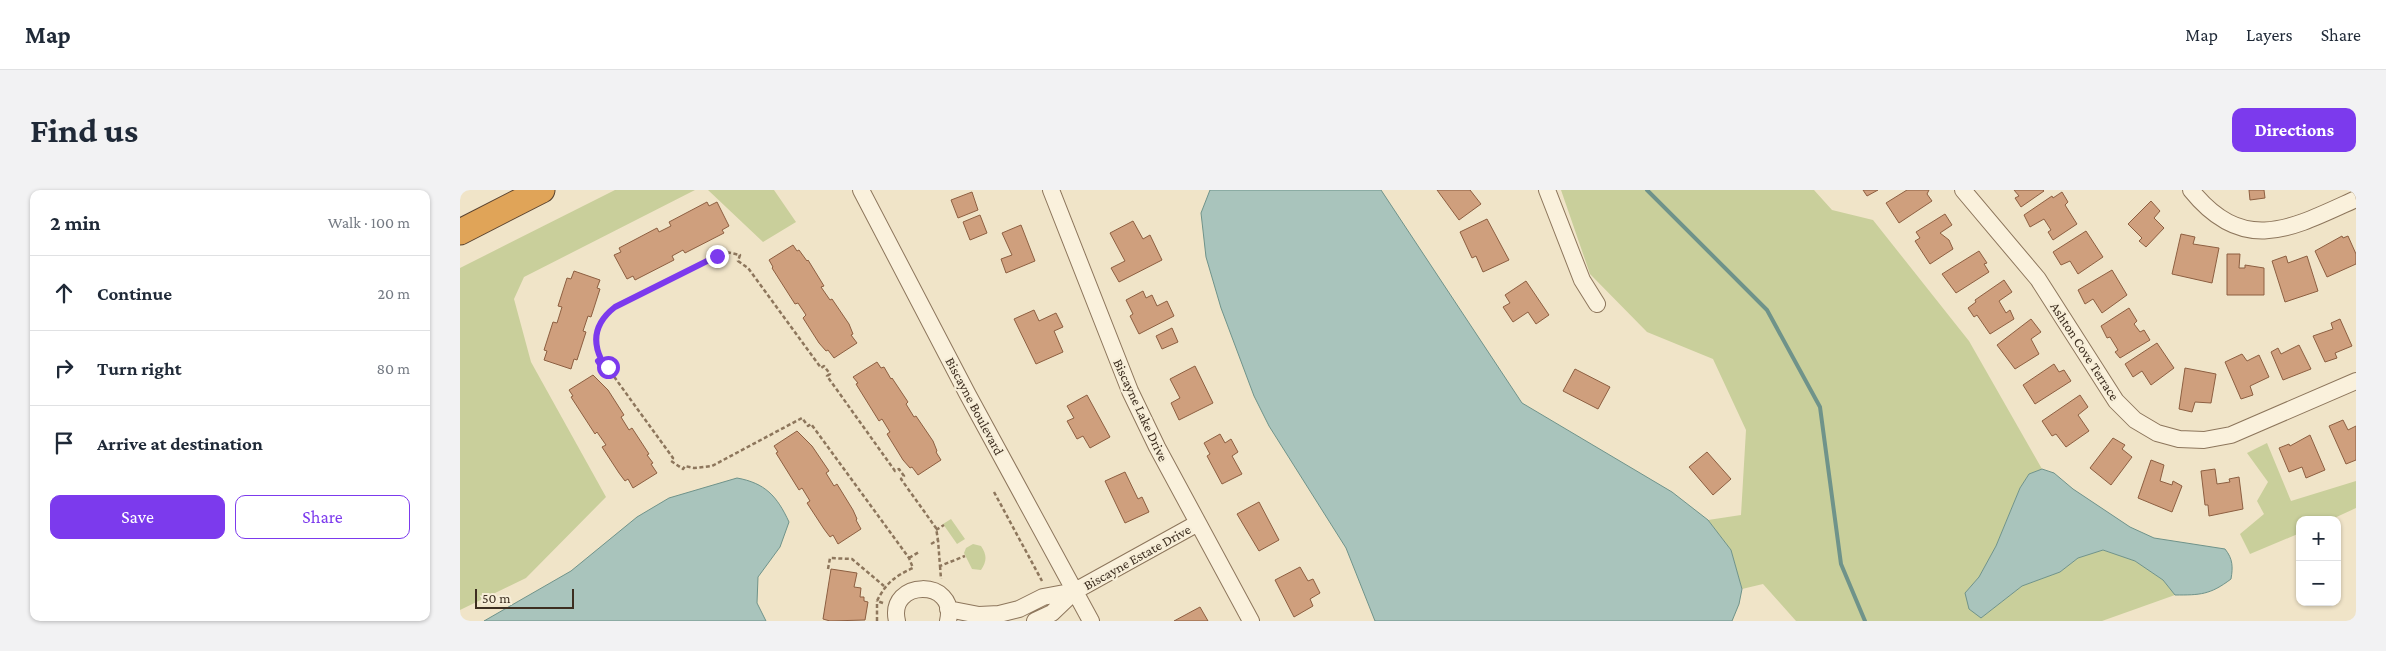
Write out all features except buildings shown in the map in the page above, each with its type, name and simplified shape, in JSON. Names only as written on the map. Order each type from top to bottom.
[{"type":"highway","points":[[460,232],[542,190]]},
{"type":"street","name":"Biscayne Boulevard","points":[[861,190],[968,395],[1091,621]]},
{"type":"street","name":"Biscayne Lake Drive","points":[[1051,190],[1130,391],[1156,447],[1251,621]]},
{"type":"street","points":[[1547,190],[1582,280],[1597,304]]},
{"type":"street","name":"Ashton Cove Terrace","points":[[1963,190],[2038,279],[2116,401],[2135,420],[2157,433],[2179,439],[2196,440],[2231,435],[2356,381]]},
{"type":"street","points":[[2191,190],[2204,206],[2220,219],[2240,228],[2261,231],[2283,229],[2303,223],[2356,199]]},
{"type":"street","name":"Biscayne Estate Drive","points":[[1075,591],[1198,523]]},
{"type":"street","points":[[897,614],[907,594],[924,588],[940,595],[948,615],[999,614],[1018,609],[1050,594],[1075,591]]},
{"type":"street","points":[[1036,621],[1052,612],[1075,591]]},
{"type":"path","points":[[877,621],[877,601],[884,586],[897,575],[913,568],[909,558],[811,424],[808,426],[802,418],[712,466],[694,468],[685,466],[682,469],[676,466],[670,461],[673,458],[608,367],[604,370],[598,361],[601,359],[597,351],[595,335],[606,314],[615,307],[710,259],[725,256],[726,252],[740,256],[738,261],[748,268],[821,368],[824,366],[830,374],[827,376],[895,471],[899,469],[904,476],[901,479],[936,530],[942,584]]},
{"type":"path","points":[[994,492],[1042,582],[1046,586]]},
{"type":"path","points":[[936,530],[944,526]]},
{"type":"path","points":[[931,544],[938,540]]},
{"type":"path","points":[[909,558],[919,552]]},
{"type":"path","points":[[940,566],[965,556]]},
{"type":"path","points":[[828,569],[830,558],[852,559],[884,586]]},
{"type":"path","points":[[1039,587],[1042,582]]},
{"type":"path","points":[[877,601],[897,614]]},
{"type":"green space","points":[[615,190],[695,190],[524,277],[514,299],[531,362],[606,497],[526,578],[460,610],[460,268]]},
{"type":"green space","points":[[708,190],[774,190],[796,222],[763,242]]},
{"type":"green space","points":[[1561,190],[1814,190],[1832,210],[1873,220],[1969,341],[2042,469],[2029,474],[2020,488],[1996,546],[1979,577],[1965,593],[1981,618],[2022,586],[2060,572],[2078,558],[2103,550],[2135,561],[2163,580],[2175,595],[2102,621],[1796,621],[1763,584],[1742,589],[1731,550],[1708,520],[1741,515],[1746,430],[1713,359],[1647,332],[1590,274]]},
{"type":"green space","points":[[2267,443],[2291,501],[2356,481],[2356,508],[2339,516],[2296,516],[2296,535],[2250,554],[2240,534],[2264,514],[2257,501],[2268,482],[2247,453]]},
{"type":"green space","points":[[951,519],[965,539],[957,544],[943,524]]},
{"type":"green space","points":[[973,544],[981,546],[986,558],[981,570],[972,569],[964,553],[966,548]]},
{"type":"water","points":[[1210,190],[1381,190],[1522,403],[1672,492],[1708,520],[1731,550],[1742,589],[1739,604],[1732,621],[1375,621],[1346,548],[1269,426],[1254,396],[1221,308],[1206,257],[1201,213]]},
{"type":"water","points":[[2042,469],[2054,473],[2073,489],[2130,527],[2154,538],[2225,549],[2232,563],[2231,579],[2217,588],[2204,593],[2175,595],[2163,580],[2135,561],[2103,550],[2078,558],[2060,572],[2022,586],[1981,618],[1969,609],[1965,593],[1979,577],[1996,546],[2020,488],[2029,474]]},
{"type":"water","points":[[737,478],[755,483],[769,492],[780,505],[789,522],[780,547],[758,577],[757,603],[766,621],[484,621],[571,571],[637,517],[669,498]]},
{"type":"waterway","points":[[1647,190],[1767,310],[1820,407],[1841,564],[1865,621]]},
{"type":"route","points":[[608,367],[604,370],[598,361],[601,359],[597,351],[595,335],[606,314],[615,307],[717,256]]}]
